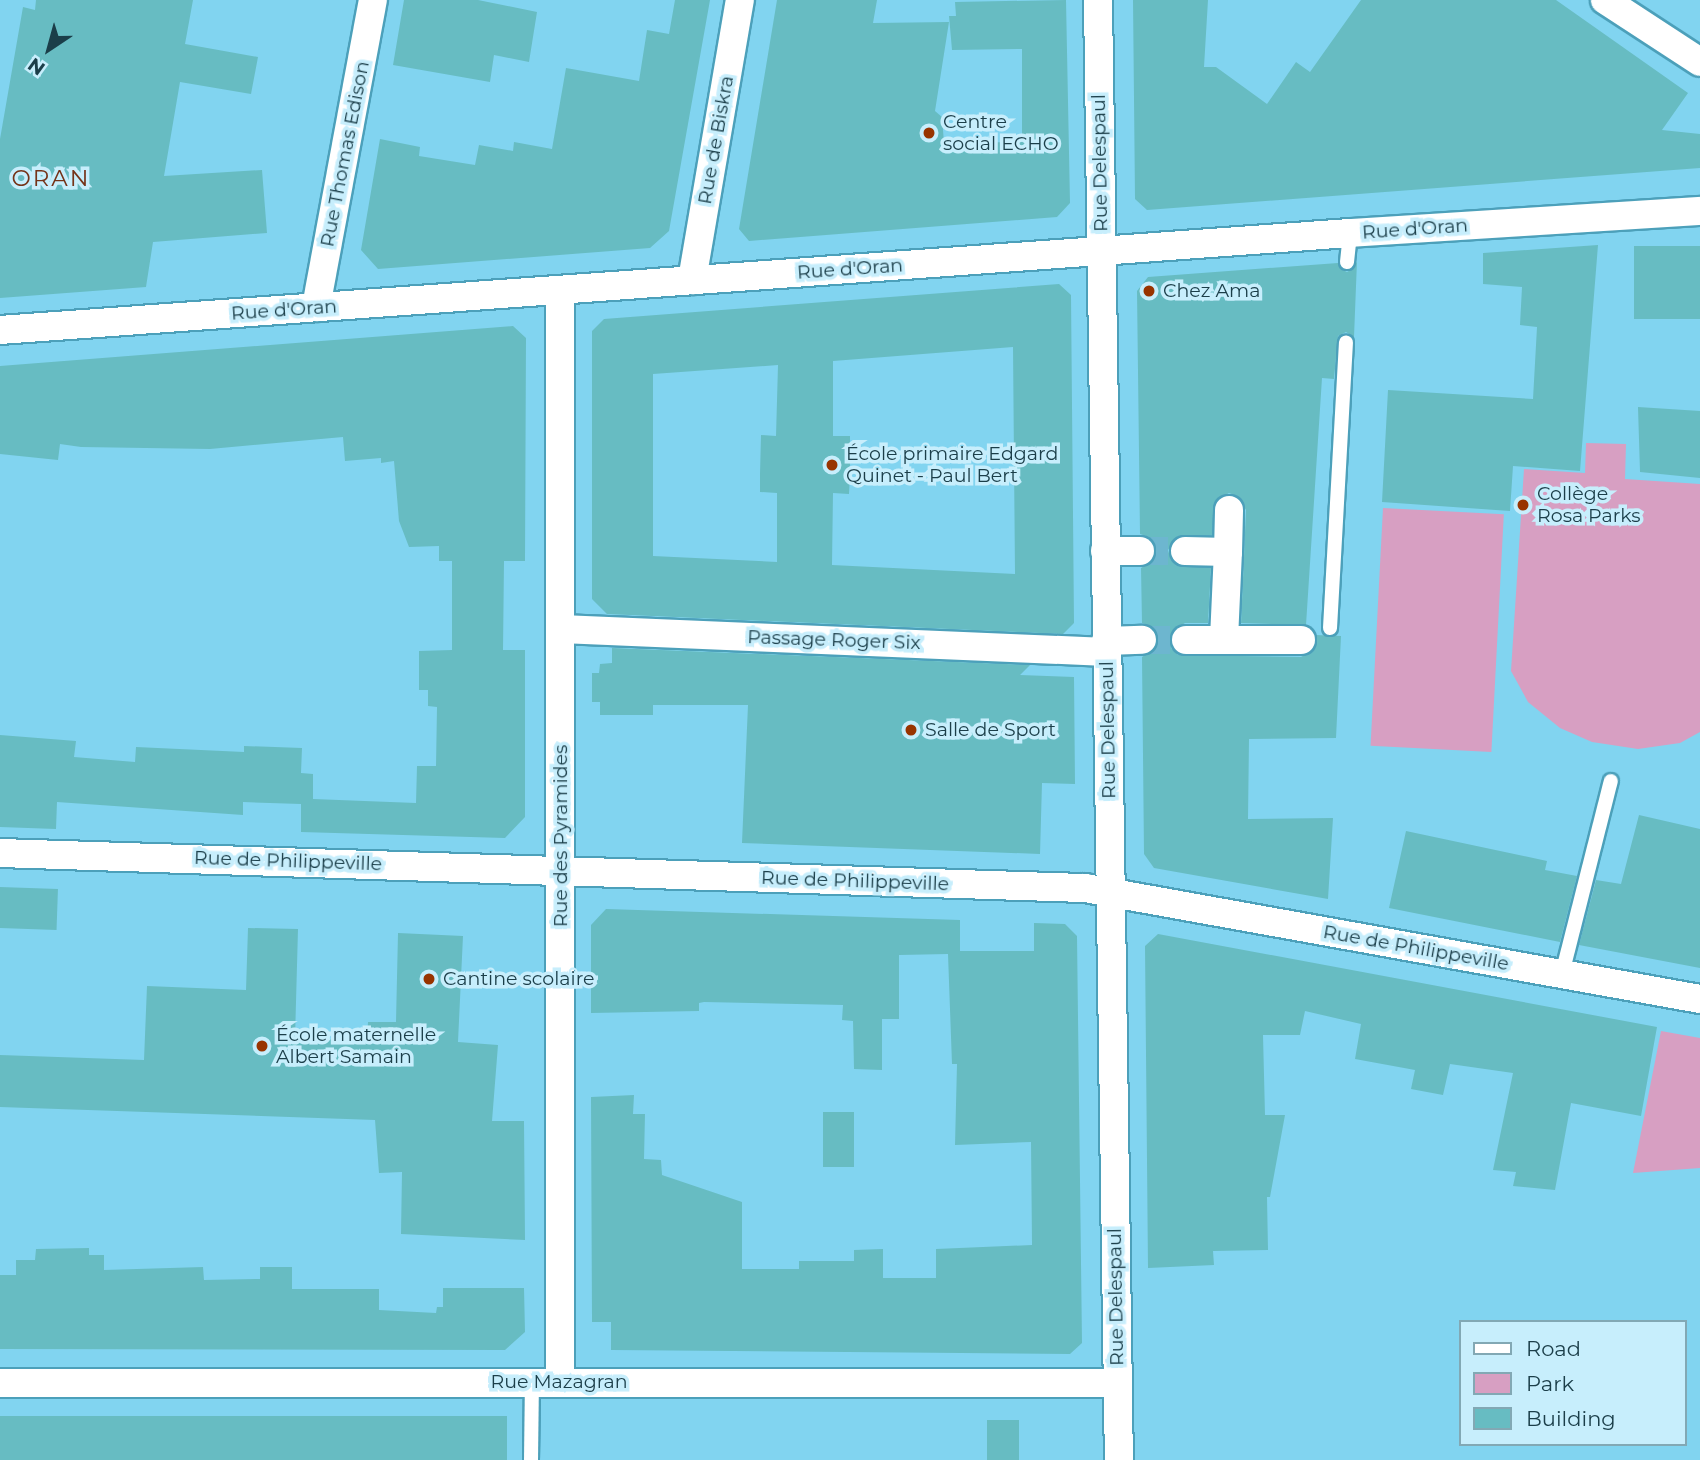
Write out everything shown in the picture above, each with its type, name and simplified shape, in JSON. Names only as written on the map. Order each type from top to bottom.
[{"type":"street","name":"Rue Thomas Edison","points":[[316,307],[373,0]]},
{"type":"street","name":"Rue de Biskra","points":[[692,280],[740,0]]},
{"type":"street","name":"Rue Delespaul","points":[[1098,0],[1119,1460]]},
{"type":"street","points":[[1605,0],[1700,62]]},
{"type":"street","name":"Rue d'Oran","points":[[0,330],[1350,233],[1700,211]]},
{"type":"street","name":"Rue des Pyramides","points":[[560,290],[561,1382]]},
{"type":"street","points":[[1224,639],[1229,510]]},
{"type":"street","points":[[1105,551],[1140,551]]},
{"type":"street","points":[[1185,551],[1228,552]]},
{"type":"street","name":"Passage Roger Six","points":[[561,629],[1107,646],[1142,640]]},
{"type":"street","points":[[1186,640],[1301,640]]},
{"type":"street","name":"Rue de Philippeville","points":[[0,852],[1070,887],[1111,892],[1700,999]]},
{"type":"street","name":"Rue Mazagran","points":[[0,1383],[1118,1382]]},
{"type":"lane","points":[[1347,262],[1350,233]]},
{"type":"lane","points":[[1330,628],[1346,342]]},
{"type":"lane","points":[[1562,974],[1611,781]]},
{"type":"lane","points":[[531,1460],[532,1382]]},
{"type":"green space","points":[[1586,443],[1626,444],[1625,479],[1700,484],[1700,732],[1680,743],[1638,749],[1592,742],[1560,728],[1528,702],[1511,671],[1524,469],[1585,473]]},
{"type":"green space","points":[[1383,508],[1504,514],[1491,752],[1371,746]]},
{"type":"green space","points":[[1661,1031],[1700,1038],[1700,1168],[1633,1173]]},
{"type":"building","points":[[36,0],[193,0],[185,44],[258,57],[251,94],[180,82],[164,176],[262,170],[267,233],[153,242],[146,287],[0,298],[0,139],[23,7],[35,10]]},
{"type":"building","points":[[404,0],[478,0],[537,12],[529,62],[494,55],[490,82],[393,65]]},
{"type":"building","points":[[675,0],[710,0],[669,231],[650,248],[378,269],[361,250],[380,139],[420,147],[419,156],[475,165],[479,145],[513,151],[514,142],[552,149],[566,68],[639,81],[647,30],[669,34]]},
{"type":"building","points":[[777,0],[877,0],[873,23],[949,22],[935,111],[942,117],[944,143],[1022,142],[1022,49],[952,50],[949,16],[956,16],[955,2],[1066,0],[1070,203],[1057,217],[749,241],[739,229]]},
{"type":"building","points":[[1133,0],[1208,0],[1204,67],[1216,67],[1267,104],[1296,62],[1310,72],[1361,0],[1556,0],[1688,93],[1662,130],[1700,134],[1700,168],[1147,210],[1135,199]]},
{"type":"building","points":[[1598,245],[1580,471],[1513,466],[1510,511],[1382,502],[1388,390],[1533,399],[1537,327],[1520,325],[1522,287],[1483,284],[1483,253]]},
{"type":"building","points":[[1634,246],[1700,246],[1700,319],[1634,319]]},
{"type":"building","points":[[1357,261],[1354,337],[1346,332],[1338,336],[1334,379],[1322,378],[1306,625],[1241,623],[1246,510],[1237,496],[1229,493],[1215,501],[1212,535],[1178,536],[1168,550],[1171,560],[1177,565],[1211,568],[1208,623],[1185,623],[1172,631],[1171,648],[1178,655],[1301,657],[1315,649],[1316,635],[1341,636],[1336,738],[1249,739],[1248,819],[1333,818],[1328,899],[1154,868],[1144,854],[1142,657],[1156,648],[1159,639],[1150,626],[1142,623],[1141,568],[1154,560],[1157,550],[1149,537],[1140,534],[1137,291],[1148,277],[1338,263],[1341,269],[1347,272],[1354,268]]},
{"type":"building","name":"École primaire Edgard Quinet - Paul Bert","points":[[1059,284],[1071,295],[1074,623],[1063,634],[607,614],[592,599],[592,331],[604,319]],"holes":[[[1013,347],[1015,574],[832,565],[833,493],[849,494],[850,475],[850,436],[833,436],[833,361]],[[778,365],[776,436],[761,435],[760,474],[760,492],[777,493],[777,562],[653,556],[653,374]]]},
{"type":"building","points":[[513,326],[526,338],[525,561],[504,561],[503,650],[525,650],[525,817],[505,838],[301,832],[301,804],[243,802],[243,815],[57,802],[56,829],[0,827],[0,735],[76,741],[74,757],[135,762],[136,747],[244,752],[244,746],[302,748],[301,773],[313,774],[313,799],[416,803],[417,766],[436,766],[437,707],[428,706],[428,690],[419,690],[419,651],[452,650],[452,561],[439,561],[439,546],[409,547],[399,521],[394,461],[381,463],[381,458],[345,461],[343,437],[210,449],[81,447],[60,444],[58,460],[0,454],[0,366]]},
{"type":"building","points":[[1638,407],[1700,411],[1700,478],[1640,472]]},
{"type":"building","name":"Salle de Sport","points":[[612,648],[1030,665],[1020,675],[1074,677],[1075,784],[1042,783],[1040,854],[742,843],[748,705],[653,705],[653,715],[600,715],[600,702],[592,702],[592,673],[599,673],[600,664],[612,663]]},
{"type":"building","points":[[1639,815],[1700,829],[1700,968],[1579,945],[1596,880],[1621,884]]},
{"type":"building","points":[[1406,831],[1547,861],[1545,870],[1577,876],[1560,942],[1389,908]]},
{"type":"building","points":[[0,887],[58,889],[57,930],[0,928]]},
{"type":"building","points":[[606,909],[960,920],[960,951],[1034,951],[1034,923],[1065,924],[1077,936],[1082,1343],[1070,1354],[611,1350],[611,1322],[592,1322],[591,1097],[634,1095],[633,1114],[645,1114],[644,1159],[661,1160],[662,1175],[742,1202],[742,1269],[799,1269],[799,1261],[854,1261],[854,1250],[883,1249],[883,1278],[936,1278],[936,1249],[1032,1245],[1031,1142],[955,1145],[957,1064],[952,1064],[948,954],[899,955],[899,1019],[882,1019],[882,1070],[854,1069],[853,1021],[842,1020],[843,1005],[704,1002],[699,1003],[699,1011],[591,1013],[591,925]]},
{"type":"building","points":[[248,928],[298,929],[295,1039],[367,1039],[368,1022],[396,1022],[398,933],[463,936],[458,1042],[498,1045],[492,1121],[524,1121],[525,1240],[401,1234],[402,1172],[379,1173],[375,1120],[0,1107],[0,1055],[144,1060],[147,986],[246,990]]},
{"type":"building","points":[[1158,934],[1657,1027],[1641,1116],[1571,1103],[1555,1190],[1513,1186],[1516,1172],[1493,1170],[1513,1073],[1450,1064],[1443,1095],[1411,1089],[1415,1070],[1355,1059],[1361,1024],[1305,1011],[1300,1035],[1263,1035],[1265,1115],[1285,1115],[1270,1197],[1267,1197],[1268,1250],[1213,1251],[1214,1265],[1148,1268],[1145,946]]},
{"type":"building","points":[[823,1112],[854,1112],[854,1167],[823,1167]]},
{"type":"building","points":[[89,1248],[89,1255],[104,1255],[104,1270],[203,1267],[204,1280],[260,1279],[260,1267],[292,1267],[292,1289],[379,1289],[379,1310],[436,1313],[437,1307],[443,1307],[443,1288],[524,1288],[525,1332],[505,1350],[0,1349],[0,1275],[16,1275],[16,1260],[35,1260],[36,1249]]},
{"type":"building","points":[[0,1416],[507,1416],[507,1460],[0,1460]]},
{"type":"building","points":[[987,1420],[1019,1420],[1019,1460],[987,1460]]},
{"type":"tunnel","points":[[1140,551],[1185,551]]},
{"type":"tunnel","points":[[1142,640],[1186,640]]},
{"type":"place","name":"Centre social ECHO","points":[[929,133]]},
{"type":"place","name":"Chez Ama","points":[[1149,291]]},
{"type":"place","name":"École primaire Edgard Quinet - Paul Bert","points":[[832,465]]},
{"type":"place","name":"Collège Rosa Parks","points":[[1523,505]]},
{"type":"place","name":"Salle de Sport","points":[[911,730]]},
{"type":"place","name":"Cantine scolaire","points":[[429,979]]},
{"type":"place","name":"École maternelle Albert Samain","points":[[262,1046]]},
{"type":"district","name":"ORAN","points":[[51,178]]}]
